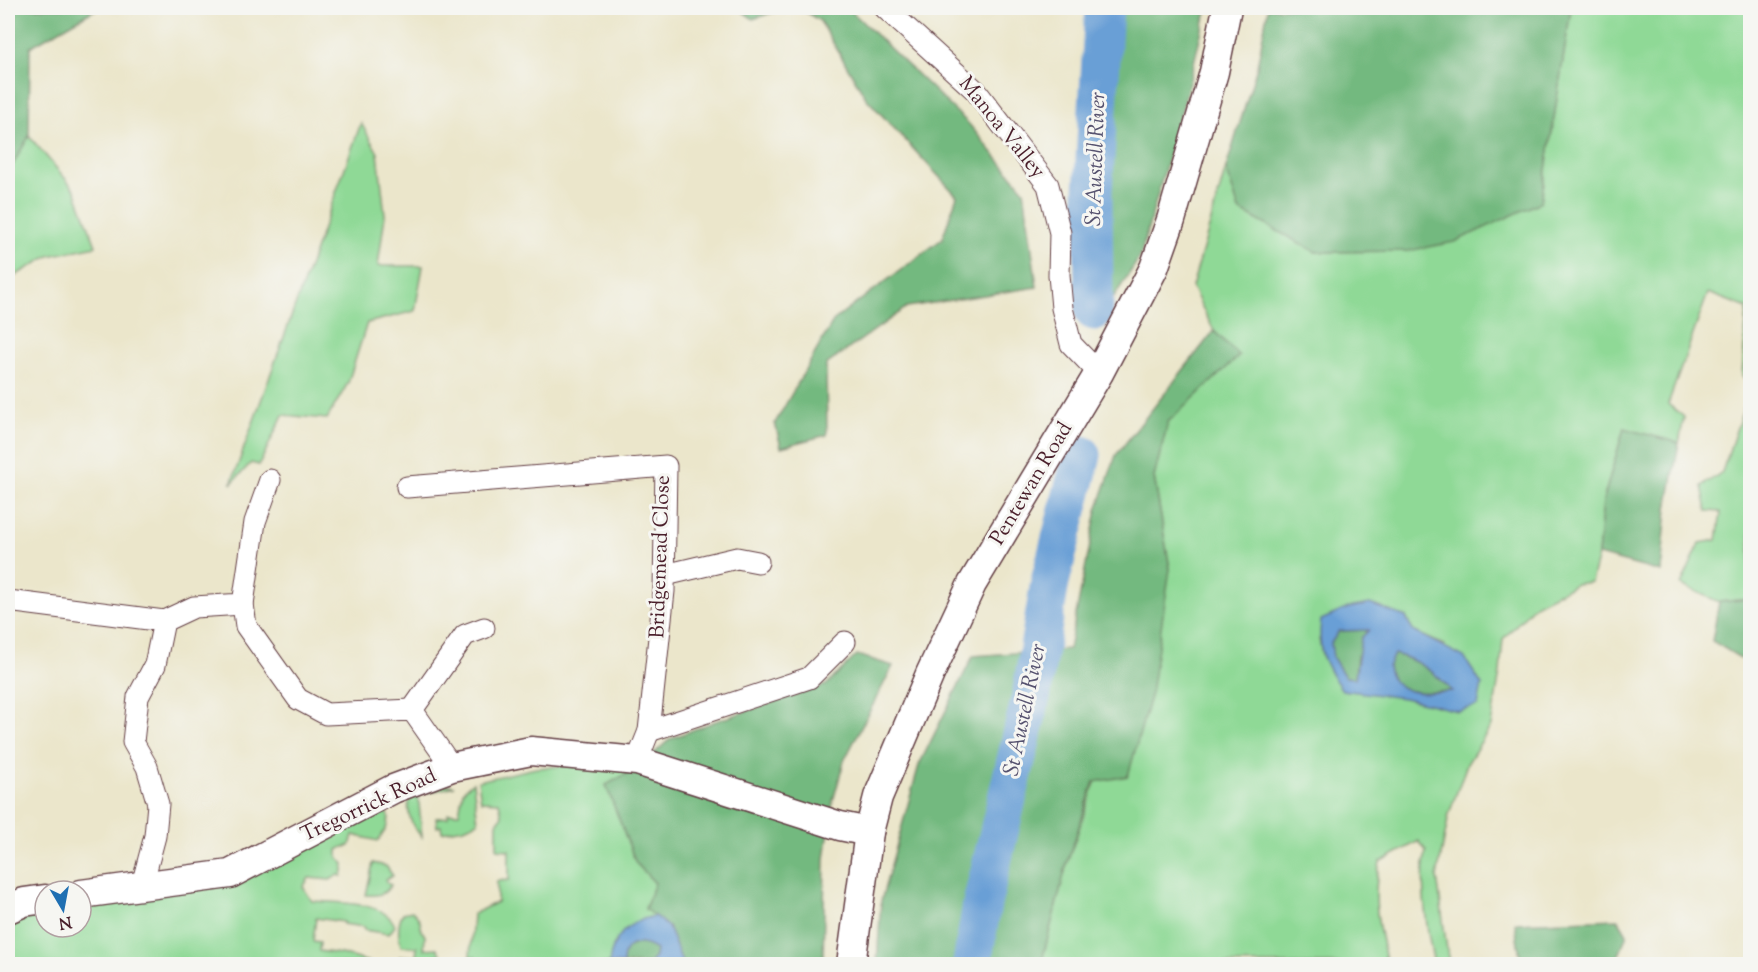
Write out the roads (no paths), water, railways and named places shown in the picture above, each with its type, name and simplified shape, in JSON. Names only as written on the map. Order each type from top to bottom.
[{"type":"main road","name":"Pentewan Road","points":[[851,964],[869,832],[878,797],[930,674],[972,584],[1099,373],[1154,267],[1171,220],[1214,72],[1227,8]]},
{"type":"main road","name":"Tregorrick Road","points":[[93,892],[230,874],[393,789],[452,767],[531,751],[637,761],[840,826],[869,832]]},
{"type":"main road","points":[[8,909],[33,901]]},
{"type":"street","name":"Manoa Valley","points":[[885,8],[976,91],[1048,185],[1060,232],[1059,275],[1062,308],[1071,344],[1099,373]]},
{"type":"street","name":"Bridgemead Close","points":[[407,487],[666,466],[665,575],[649,730],[637,761]]},
{"type":"street","points":[[270,480],[255,522],[243,604],[246,626],[298,699],[326,714],[412,710]]},
{"type":"street","points":[[665,575],[737,558],[758,562]]},
{"type":"street","points":[[8,601],[164,621],[194,607],[243,604]]},
{"type":"street","points":[[142,885],[155,836],[158,804],[147,767],[133,742],[138,697],[155,665],[164,621]]},
{"type":"street","points":[[412,710],[465,635],[484,628]]},
{"type":"street","points":[[649,730],[809,678],[845,642]]},
{"type":"street","points":[[412,710],[452,767]]},
{"type":"water","points":[[1370,604],[1406,617],[1413,631],[1464,657],[1482,685],[1478,706],[1458,711],[1404,698],[1342,690],[1323,657],[1320,631],[1321,620],[1348,608]],"holes":[[[1369,630],[1361,638],[1355,678],[1345,677],[1333,658],[1331,643],[1339,631]],[[1394,654],[1411,659],[1426,668],[1452,691],[1421,693],[1405,689],[1391,677],[1388,667]]]},
{"type":"water","points":[[655,916],[668,927],[683,964],[649,964],[655,957],[656,950],[644,944],[638,944],[629,947],[626,951],[623,964],[609,964],[614,946],[623,932],[629,926],[645,918]]},
{"type":"waterway","name":"St Austell River","points":[[1094,311],[1093,192],[1104,8]]},
{"type":"waterway","name":"St Austell River","points":[[972,964],[982,904],[1031,697],[1050,582],[1082,455]]}]
